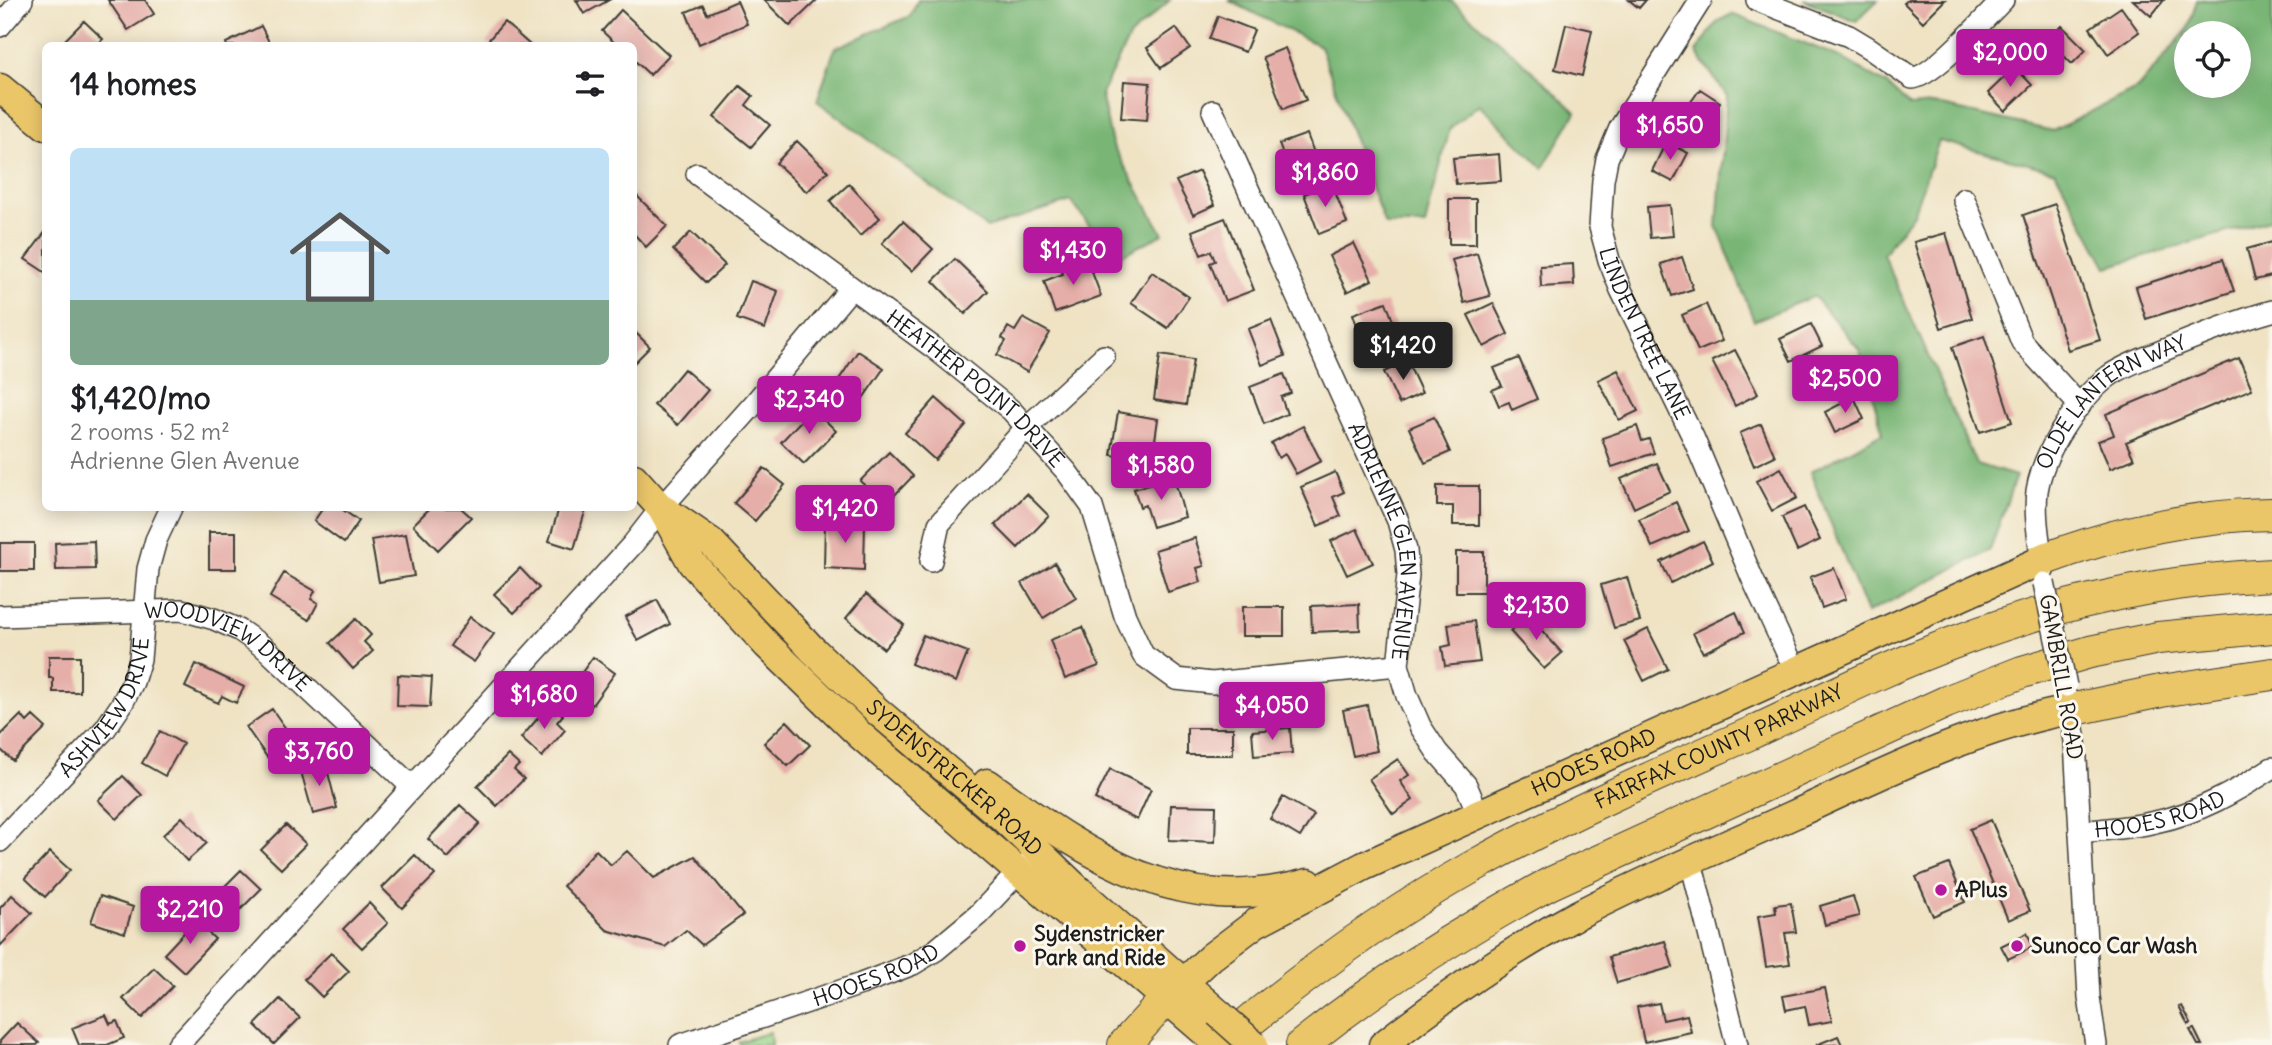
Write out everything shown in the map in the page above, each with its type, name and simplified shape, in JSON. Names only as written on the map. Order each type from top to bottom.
[{"type":"highway","points":[[2043,571],[2100,540],[2166,526],[2272,514]]},
{"type":"highway","name":"FAIRFAX COUNTY PARKWAY","points":[[1215,1033],[1277,999],[1335,955],[1471,867],[1593,804],[1955,642],[2022,618],[2084,601],[2160,586],[2272,575]]},
{"type":"highway","points":[[1302,1045],[1408,967],[1539,889],[1945,702],[2022,672],[2100,650],[2196,633],[2272,627]]},
{"type":"highway","points":[[2068,698],[2161,691],[2272,674]]},
{"type":"highway","points":[[1124,1045],[1175,991]]},
{"type":"main road","points":[[0,88],[42,123]]},
{"type":"main road","name":"SYDENSTRICKER ROAD","points":[[637,481],[661,508],[692,563],[776,654],[860,735],[1019,872],[1175,991]]},
{"type":"main road","name":"SYDENSTRICKER ROAD","points":[[661,508],[711,542],[812,649],[876,710],[1001,816],[1215,1033],[1254,1045]]},
{"type":"main road","name":"HOOES ROAD","points":[[1175,991],[1226,945],[1256,923],[1364,866],[1795,670],[2043,571]]},
{"type":"main road","points":[[1383,1045],[1470,981],[1551,929],[1580,914],[1935,752],[2023,720],[2068,698]]},
{"type":"main road","points":[[876,710],[936,745],[1014,802],[1102,858],[1164,885],[1211,893],[1258,893],[1307,884],[1364,866]]},
{"type":"street","points":[[0,26],[22,0]]},
{"type":"street","name":"LINDEN TREE LANE","points":[[1700,0],[1620,128],[1607,159],[1600,227],[1621,290],[1693,437],[1753,580],[1795,670]]},
{"type":"street","points":[[1759,1],[1849,36],[1912,78],[1917,78],[1932,70],[2003,0]]},
{"type":"street","name":"ADRIENNE GLEN AVENUE","points":[[1213,111],[1398,521],[1406,550],[1408,575],[1398,665],[1420,726],[1437,752],[1466,785],[1478,813]]},
{"type":"street","name":"HEATHER POINT DRIVE","points":[[697,174],[953,363],[1011,410],[1067,472],[1091,507],[1125,616],[1143,655],[1176,679],[1212,683],[1398,665]]},
{"type":"street","points":[[1964,199],[2022,342],[2080,406]]},
{"type":"street","points":[[178,1045],[633,544],[851,288]]},
{"type":"street","name":"OLDE LANTERN WAY","points":[[2043,571],[2037,512],[2040,478],[2050,450],[2080,406],[2109,375],[2228,323],[2272,311]]},
{"type":"street","points":[[931,561],[939,524],[1026,428],[1104,356]]},
{"type":"street","name":"ASHVIEW DRIVE","points":[[0,841],[105,729],[122,704],[140,659],[148,569],[156,540],[170,511]]},
{"type":"street","name":"GAMBRILL ROAD","points":[[2043,571],[2076,741],[2089,997],[2096,1045]]},
{"type":"street","name":"WOODVIEW DRIVE","points":[[0,616],[182,610],[214,619],[239,630],[279,660],[412,787]]},
{"type":"street","name":"HOOES ROAD","points":[[2080,832],[2155,822],[2183,815],[2228,796],[2272,768]]},
{"type":"street","name":"HOOES ROAD","points":[[680,1045],[913,964],[936,950],[978,915],[1037,851]]},
{"type":"street","points":[[1691,862],[1737,1045]]},
{"type":"green space","points":[[918,0],[1170,0],[1130,36],[1101,94],[1112,144],[1163,234],[1114,259],[1071,201],[987,228],[817,101],[835,48],[910,16]]},
{"type":"green space","points":[[1228,0],[1450,0],[1576,112],[1543,168],[1479,104],[1450,128],[1425,225],[1385,225],[1320,46]]},
{"type":"green space","points":[[1804,0],[1878,0],[1856,21]]},
{"type":"green space","points":[[2197,0],[2272,0],[2272,219],[2107,267],[2055,171],[1939,141],[1913,214],[1883,254],[1976,464],[2016,476],[1990,550],[1867,613],[1810,472],[1883,433],[1859,349],[1814,296],[1754,321],[1717,226],[1727,96],[1696,52],[1718,21],[1732,14],[1842,58],[1889,86],[1910,106],[1934,104],[2053,131],[2138,88],[2174,46],[2174,98],[2251,98],[2251,21],[2190,21]]},
{"type":"green space","points":[[770,1032],[771,1045],[740,1045],[739,1042]]},
{"type":"building","points":[[108,0],[145,0],[154,14],[128,30]]},
{"type":"building","points":[[576,0],[609,0],[584,14]]},
{"type":"building","points":[[764,0],[817,0],[790,26]]},
{"type":"building","points":[[1629,0],[1646,0],[1639,8]]},
{"type":"building","points":[[1908,0],[1945,0],[1923,22],[1904,3]]},
{"type":"building","points":[[2133,0],[2164,0],[2151,16]]},
{"type":"building","points":[[737,1],[747,24],[699,44],[686,12],[703,5],[707,14]]},
{"type":"building","points":[[2121,7],[2139,32],[2108,54],[2090,28]]},
{"type":"building","points":[[621,10],[669,55],[650,75],[637,63],[637,42],[614,42],[602,31]]},
{"type":"building","points":[[1218,16],[1254,30],[1245,52],[1209,39]]},
{"type":"building","points":[[84,21],[103,39],[100,42],[63,42]]},
{"type":"building","points":[[504,22],[526,42],[487,42]]},
{"type":"building","points":[[1566,24],[1592,30],[1582,76],[1555,69]]},
{"type":"building","points":[[261,26],[269,42],[228,42]]},
{"type":"building","points":[[2062,26],[2086,50],[2072,64],[2064,56],[2051,69],[2035,53]]},
{"type":"building","points":[[1176,28],[1190,48],[1161,68],[1147,48]]},
{"type":"building","points":[[1285,48],[1306,100],[1283,109],[1263,57]]},
{"type":"building","points":[[2015,67],[2032,85],[2005,111],[1988,93]]},
{"type":"building","points":[[1124,81],[1150,83],[1147,120],[1121,118]]},
{"type":"building","points":[[740,86],[753,96],[746,105],[770,125],[751,147],[714,117]]},
{"type":"building","points":[[1700,89],[1720,102],[1701,130],[1681,116]]},
{"type":"building","points":[[1307,134],[1320,169],[1292,179],[1279,144]]},
{"type":"building","points":[[797,141],[828,171],[807,192],[776,163]]},
{"type":"building","points":[[1666,142],[1688,153],[1673,182],[1652,171]]},
{"type":"building","points":[[1499,154],[1501,181],[1456,184],[1453,158]]},
{"type":"building","points":[[1199,171],[1215,205],[1193,215],[1176,181]]},
{"type":"building","points":[[849,184],[880,218],[860,236],[830,201]]},
{"type":"building","points":[[1332,184],[1347,223],[1319,234],[1304,194]]},
{"type":"building","points":[[637,196],[667,226],[646,247],[637,237]]},
{"type":"building","points":[[1449,199],[1476,199],[1476,244],[1449,244]]},
{"type":"building","points":[[2055,204],[2100,340],[2068,350],[2023,215]]},
{"type":"building","points":[[1670,205],[1673,236],[1650,238],[1647,207]]},
{"type":"building","points":[[1225,218],[1254,290],[1225,301],[1210,263],[1215,261],[1211,251],[1201,255],[1192,231]]},
{"type":"building","points":[[903,221],[933,249],[912,271],[882,243]]},
{"type":"building","points":[[691,232],[725,265],[706,283],[673,250]]},
{"type":"building","points":[[1946,233],[1972,318],[1941,328],[1914,242]]},
{"type":"building","points":[[42,236],[42,270],[25,259]]},
{"type":"building","points":[[2272,242],[2272,276],[2255,280],[2247,249]]},
{"type":"building","points":[[1354,243],[1372,280],[1347,292],[1329,256]]},
{"type":"building","points":[[1477,253],[1490,296],[1464,303],[1452,260]]},
{"type":"building","points":[[1682,257],[1693,289],[1672,296],[1661,264]]},
{"type":"building","points":[[955,259],[988,291],[965,314],[933,281]]},
{"type":"building","points":[[1087,259],[1101,296],[1055,313],[1044,281],[1063,274],[1061,269]]},
{"type":"building","points":[[2223,259],[2234,291],[2146,319],[2136,287]]},
{"type":"building","points":[[1573,264],[1574,285],[1541,287],[1540,266]]},
{"type":"building","points":[[1152,272],[1189,297],[1168,328],[1131,303]]},
{"type":"building","points":[[751,281],[778,291],[765,329],[737,319]]},
{"type":"building","points":[[1386,302],[1400,340],[1378,348],[1371,330],[1360,334],[1353,314]]},
{"type":"building","points":[[1493,303],[1508,334],[1484,347],[1468,315]]},
{"type":"building","points":[[1706,304],[1722,341],[1698,351],[1682,315]]},
{"type":"building","points":[[1023,318],[1050,333],[1027,372],[997,355],[1006,341],[1002,338],[1008,327],[1015,331]]},
{"type":"building","points":[[1271,320],[1285,356],[1262,365],[1248,329]]},
{"type":"building","points":[[1811,324],[1822,346],[1791,361],[1780,339]]},
{"type":"building","points":[[637,334],[650,347],[637,360]]},
{"type":"building","points":[[1984,336],[2012,422],[1980,432],[1952,347]]},
{"type":"building","points":[[1735,350],[1758,394],[1735,406],[1712,361]]},
{"type":"building","points":[[858,351],[884,368],[861,401],[836,384]]},
{"type":"building","points":[[1160,355],[1193,360],[1186,405],[1154,400]]},
{"type":"building","points":[[1519,358],[1537,399],[1512,410],[1509,402],[1499,406],[1492,390],[1502,386],[1494,368]]},
{"type":"building","points":[[2239,358],[2252,389],[2126,442],[2134,459],[2110,469],[2098,441],[2114,435],[2106,414]]},
{"type":"building","points":[[1407,361],[1422,393],[1399,404],[1384,372]]},
{"type":"building","points":[[684,369],[708,390],[678,425],[654,405]]},
{"type":"building","points":[[1618,370],[1638,411],[1619,420],[1598,380]]},
{"type":"building","points":[[1284,374],[1291,393],[1281,397],[1287,414],[1264,424],[1250,387]]},
{"type":"building","points":[[1854,397],[1864,419],[1835,433],[1825,412]]},
{"type":"building","points":[[936,398],[966,425],[935,460],[905,433]]},
{"type":"building","points":[[813,408],[836,431],[804,464],[781,442]]},
{"type":"building","points":[[1118,412],[1158,419],[1152,461],[1111,455]]},
{"type":"building","points":[[1434,417],[1450,452],[1425,463],[1409,428]]},
{"type":"building","points":[[1761,424],[1775,456],[1754,466],[1740,433]]},
{"type":"building","points":[[1303,426],[1321,461],[1296,474],[1285,454],[1279,458],[1271,443]]},
{"type":"building","points":[[1637,426],[1642,441],[1649,439],[1654,453],[1612,467],[1602,438]]},
{"type":"building","points":[[889,452],[913,476],[885,505],[860,481]]},
{"type":"building","points":[[1657,463],[1670,491],[1634,508],[1621,479]]},
{"type":"building","points":[[764,468],[785,485],[755,521],[734,503]]},
{"type":"building","points":[[1781,468],[1797,498],[1772,511],[1756,481]]},
{"type":"building","points":[[1335,472],[1344,492],[1333,497],[1341,516],[1318,526],[1301,487]]},
{"type":"building","points":[[1174,478],[1185,517],[1152,527],[1145,505],[1140,507],[1134,489]]},
{"type":"building","points":[[1437,486],[1479,486],[1479,525],[1453,525],[1453,506],[1437,506]]},
{"type":"building","points":[[1027,494],[1049,516],[1018,548],[995,525]]},
{"type":"building","points":[[1676,502],[1689,531],[1652,547],[1639,519]]},
{"type":"building","points":[[1804,507],[1820,540],[1797,551],[1782,517]]},
{"type":"building","points":[[321,511],[344,511],[359,521],[344,543],[314,521]]},
{"type":"building","points":[[427,511],[464,511],[471,517],[438,550],[413,525]]},
{"type":"building","points":[[558,511],[585,512],[574,549],[549,541]]},
{"type":"building","points":[[825,520],[865,522],[864,570],[824,568]]},
{"type":"building","points":[[1357,529],[1373,563],[1347,575],[1331,541]]},
{"type":"building","points":[[209,532],[236,532],[236,569],[209,569]]},
{"type":"building","points":[[406,534],[414,576],[379,582],[371,540]]},
{"type":"building","points":[[1195,538],[1204,566],[1197,568],[1201,582],[1168,592],[1155,550]]},
{"type":"building","points":[[94,541],[95,569],[56,570],[55,543]]},
{"type":"building","points":[[1703,541],[1713,561],[1671,583],[1661,562]]},
{"type":"building","points":[[0,543],[34,543],[34,571],[0,571]]},
{"type":"building","points":[[1456,552],[1484,552],[1484,592],[1456,592]]},
{"type":"building","points":[[1055,563],[1076,598],[1043,618],[1022,583]]},
{"type":"building","points":[[520,568],[539,588],[514,613],[494,594]]},
{"type":"building","points":[[1834,568],[1846,599],[1822,608],[1810,577]]},
{"type":"building","points":[[284,573],[315,591],[311,599],[318,603],[309,620],[270,597]]},
{"type":"building","points":[[1627,577],[1640,621],[1614,628],[1601,585]]},
{"type":"building","points":[[866,594],[904,625],[884,649],[846,618]]},
{"type":"building","points":[[657,600],[670,624],[638,641],[625,617]]},
{"type":"building","points":[[1359,604],[1360,630],[1312,632],[1311,606]]},
{"type":"building","points":[[1242,607],[1284,607],[1284,636],[1242,636]]},
{"type":"building","points":[[1736,612],[1745,632],[1703,653],[1693,633]]},
{"type":"building","points":[[1528,615],[1562,653],[1544,669],[1510,631]]},
{"type":"building","points":[[470,617],[494,634],[474,662],[450,646]]},
{"type":"building","points":[[356,619],[371,635],[364,642],[373,651],[353,669],[330,643]]},
{"type":"building","points":[[1474,621],[1480,662],[1445,666],[1442,647],[1451,645],[1448,624]]},
{"type":"building","points":[[1083,627],[1099,666],[1065,679],[1050,640]]},
{"type":"building","points":[[1648,629],[1668,669],[1644,681],[1624,641]]},
{"type":"building","points":[[923,635],[968,652],[956,682],[911,664]]},
{"type":"building","points":[[49,656],[80,656],[80,692],[53,692],[53,678],[49,678]]},
{"type":"building","points":[[593,657],[615,673],[587,712],[565,696]]},
{"type":"building","points":[[196,664],[244,687],[236,703],[222,696],[218,703],[185,687]]},
{"type":"building","points":[[398,675],[432,677],[430,707],[397,706]]},
{"type":"building","points":[[550,704],[563,715],[557,722],[565,730],[542,757],[521,738]]},
{"type":"building","points":[[1367,705],[1377,751],[1353,756],[1343,710]]},
{"type":"building","points":[[272,709],[293,739],[267,757],[246,727]]},
{"type":"building","points":[[21,715],[27,722],[33,716],[46,728],[13,761],[0,749],[0,736]]},
{"type":"building","points":[[787,721],[810,745],[788,766],[764,743]]},
{"type":"building","points":[[1187,728],[1233,728],[1233,755],[1187,755]]},
{"type":"building","points":[[1290,728],[1292,753],[1254,756],[1252,731]]},
{"type":"building","points":[[160,731],[183,744],[165,776],[142,763]]},
{"type":"building","points":[[508,755],[519,765],[514,770],[524,779],[497,806],[477,786]]},
{"type":"building","points":[[1398,759],[1409,775],[1400,781],[1413,800],[1393,814],[1369,779]]},
{"type":"building","points":[[325,761],[337,808],[313,814],[300,768]]},
{"type":"building","points":[[1110,769],[1151,789],[1137,820],[1095,799]]},
{"type":"building","points":[[123,776],[142,795],[117,819],[98,800]]},
{"type":"building","points":[[1283,797],[1314,815],[1300,837],[1270,819]]},
{"type":"building","points":[[460,805],[480,823],[448,858],[428,839]]},
{"type":"building","points":[[1171,805],[1216,806],[1215,842],[1169,840]]},
{"type":"building","points":[[182,817],[207,843],[187,861],[163,835]]},
{"type":"building","points":[[1991,820],[2030,911],[2008,920],[1970,829]]},
{"type":"building","points":[[286,825],[306,844],[281,869],[261,850]]},
{"type":"building","points":[[596,850],[611,865],[627,851],[654,878],[695,856],[743,915],[702,945],[686,930],[665,947],[607,930],[563,886]]},
{"type":"building","points":[[50,852],[70,870],[45,897],[25,878]]},
{"type":"building","points":[[415,855],[435,875],[402,908],[382,888]]},
{"type":"building","name":"APlus","points":[[1949,864],[1965,902],[1933,916],[1916,877]]},
{"type":"building","points":[[241,870],[261,889],[229,921],[209,902]]},
{"type":"building","points":[[12,895],[32,913],[0,946],[0,908]]},
{"type":"building","points":[[100,896],[133,907],[125,933],[91,922]]},
{"type":"building","points":[[1853,896],[1859,916],[1825,925],[1820,906]]},
{"type":"building","points":[[369,903],[388,923],[362,948],[343,929]]},
{"type":"building","points":[[1791,903],[1796,932],[1785,933],[1790,964],[1766,967],[1758,916],[1776,913],[1775,905]]},
{"type":"building","points":[[195,921],[215,939],[184,972],[164,954]]},
{"type":"building","name":"Sunoco Car Wash","points":[[2027,933],[2033,947],[2008,959],[2001,946]]},
{"type":"building","points":[[1665,941],[1673,967],[1617,983],[1609,957]]},
{"type":"building","points":[[331,953],[349,971],[322,997],[304,979]]},
{"type":"building","points":[[154,968],[173,986],[142,1018],[123,999]]},
{"type":"building","points":[[1825,988],[1832,1021],[1809,1025],[1805,1006],[1786,1010],[1783,996]]},
{"type":"building","points":[[280,999],[300,1018],[274,1044],[255,1025]]},
{"type":"building","points":[[1659,1003],[1663,1020],[1687,1015],[1691,1032],[1644,1042],[1637,1007]]},
{"type":"building","points":[[2182,1006],[2191,1023],[2188,1025],[2179,1007]]},
{"type":"building","points":[[106,1015],[110,1024],[117,1021],[124,1038],[107,1045],[79,1045],[72,1028]]},
{"type":"building","points":[[17,1023],[39,1043],[37,1045],[0,1045],[0,1041]]},
{"type":"building","points":[[2194,1029],[2202,1045],[2198,1045],[2190,1030]]},
{"type":"building","points":[[1838,1036],[1842,1045],[1816,1045]]},
{"type":"place","name":"APlus","points":[[1941,890]]},
{"type":"place","name":"Sydenstricker Park and Ride","points":[[1020,946]]},
{"type":"place","name":"Sunoco Car Wash","points":[[2017,946]]}]
